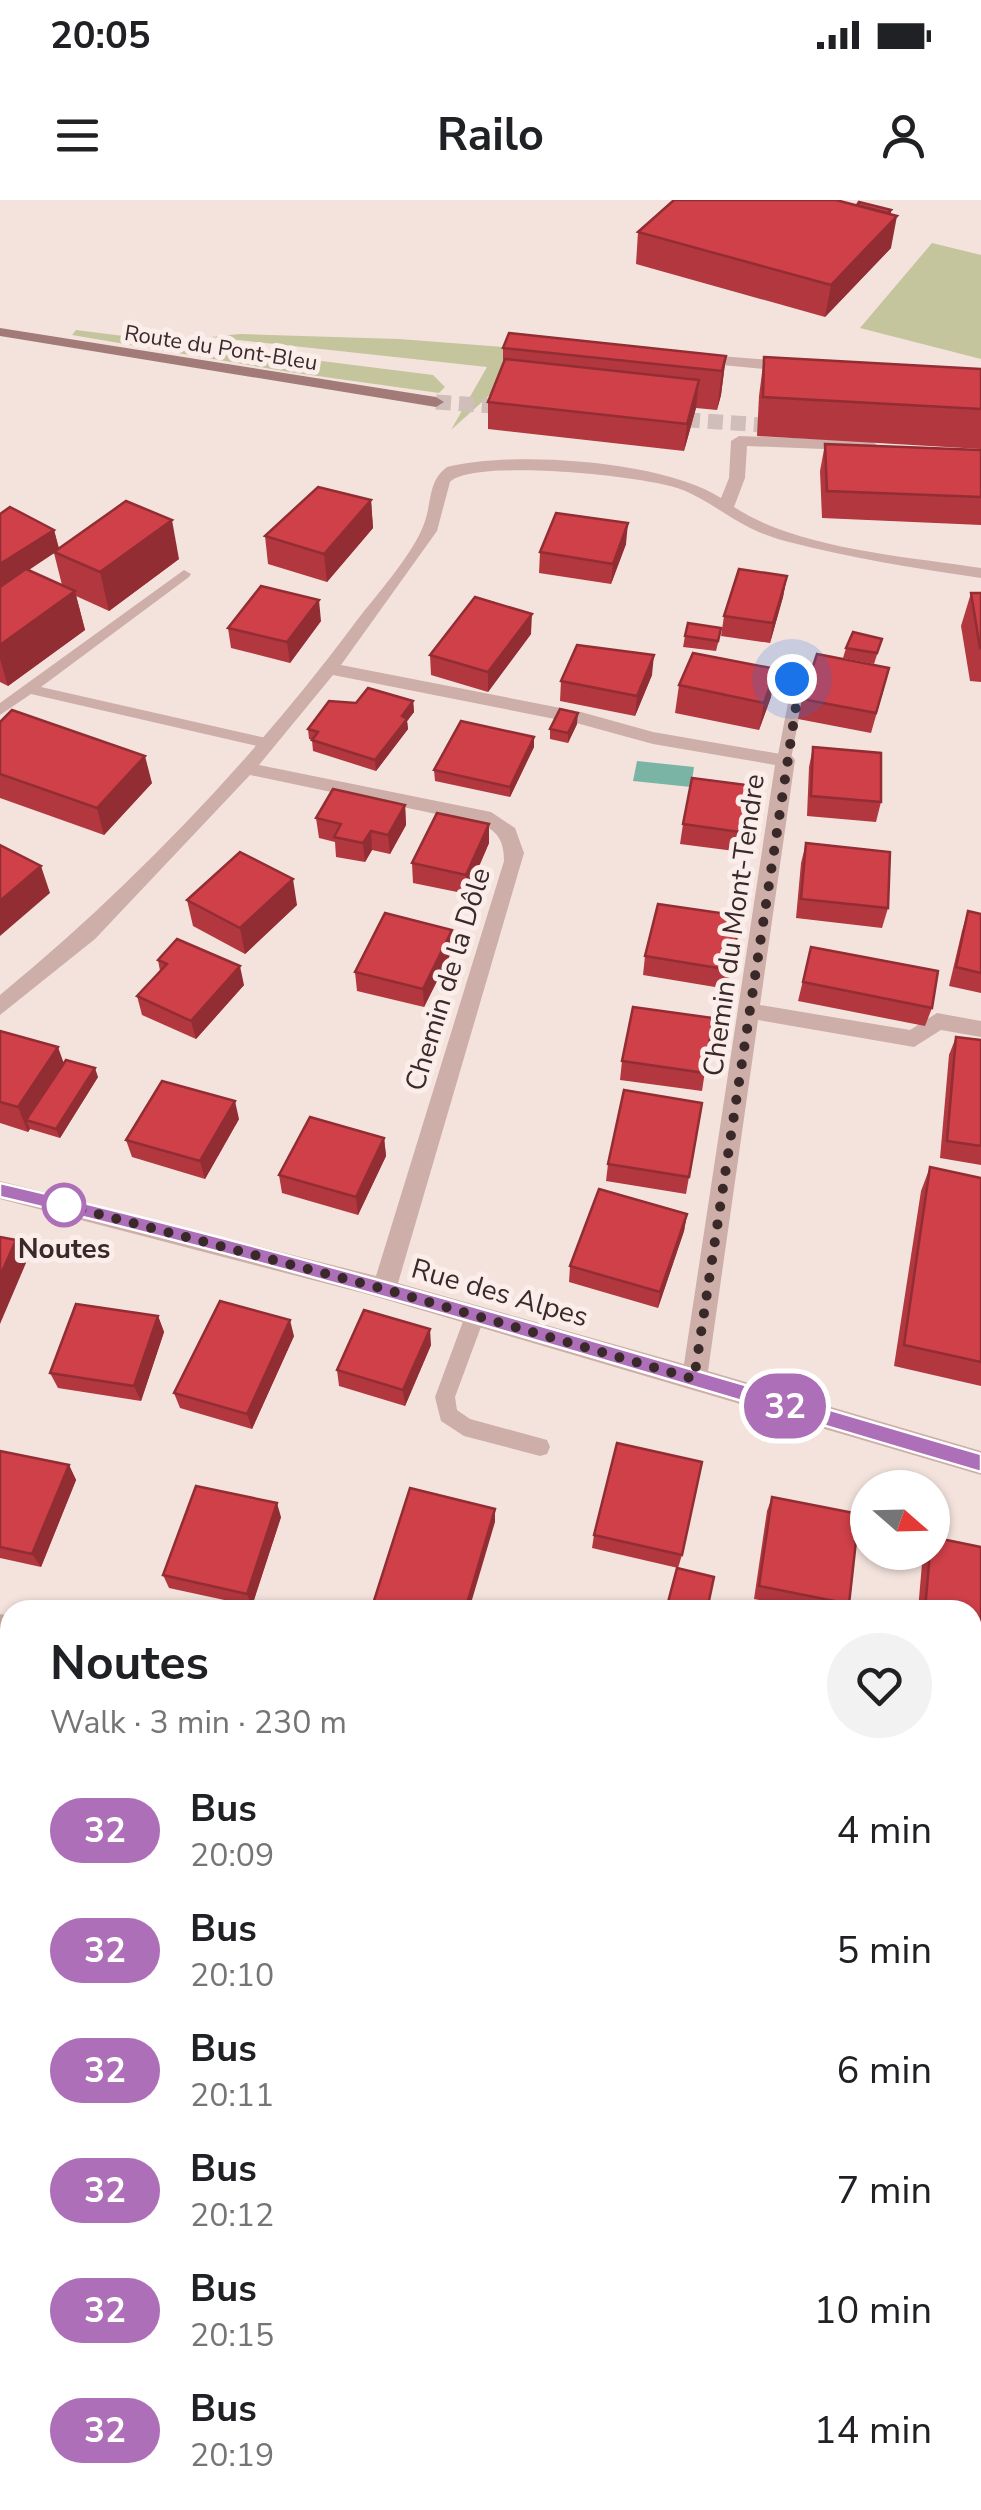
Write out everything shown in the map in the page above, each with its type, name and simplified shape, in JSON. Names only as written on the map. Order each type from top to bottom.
[{"type":"main road","name":"Route du Pont-Bleu","points":[[0,332],[278,380],[436,402]]},
{"type":"street","points":[[671,357],[804,368]]},
{"type":"street","points":[[726,506],[737,478],[739,441],[888,447]]},
{"type":"street","points":[[0,1006],[97,925],[246,768],[330,670],[426,545],[438,513],[444,476],[455,468],[476,463],[674,481],[768,531],[981,573]]},
{"type":"street","name":"Chemin du Mont-Tendre","points":[[330,670],[600,722],[653,738],[785,760],[694,1379]]},
{"type":"street","name":"Chemin de la Dôle","points":[[246,768],[484,817],[502,825],[513,841],[514,861],[384,1289]]},
{"type":"street","points":[[750,1011],[914,1038],[937,1022],[981,1029]]},
{"type":"street","name":"Rue des Alpes","points":[[0,1190],[171,1230],[384,1289],[981,1463]]},
{"type":"lane","points":[[0,710],[184,574]]},
{"type":"lane","points":[[729,668],[796,682],[798,693],[785,760]]},
{"type":"lane","points":[[28,690],[266,744]]},
{"type":"lane","points":[[475,1316],[444,1397],[448,1414],[464,1427],[540,1447]]},
{"type":"green space","points":[[932,243],[981,255],[981,359],[860,328]]},
{"type":"green space","points":[[76,330],[433,375],[445,387],[439,393],[289,372],[72,335]]},
{"type":"green space","points":[[240,334],[399,339],[530,349],[513,374],[451,430],[487,367],[211,337]]},
{"type":"water","points":[[637,761],[694,767],[691,787],[633,781]]},
{"type":"building","points":[[674,200],[836,200],[897,216],[831,285],[638,232]]},
{"type":"building","points":[[859,202],[891,210],[888,213],[857,205]]},
{"type":"building","points":[[509,333],[726,356],[722,371],[503,348]]},
{"type":"building","points":[[764,357],[981,369],[981,409],[763,397]]},
{"type":"building","points":[[505,359],[699,380],[687,424],[488,402]]},
{"type":"building","points":[[825,444],[981,450],[981,497],[827,491]]},
{"type":"building","points":[[318,487],[371,500],[324,554],[265,536]]},
{"type":"building","points":[[126,501],[172,520],[100,572],[54,552]]},
{"type":"building","points":[[10,507],[54,530],[0,564],[0,514]]},
{"type":"building","points":[[556,513],[628,523],[613,564],[540,552]]},
{"type":"building","points":[[26,569],[75,591],[0,645],[0,587]]},
{"type":"building","points":[[739,569],[787,576],[773,623],[724,616]]},
{"type":"building","points":[[261,586],[319,600],[287,642],[228,628]]},
{"type":"building","points":[[971,593],[981,593],[981,648],[980,648]]},
{"type":"building","points":[[475,597],[532,614],[488,672],[430,655]]},
{"type":"building","points":[[688,623],[721,628],[718,641],[685,636]]},
{"type":"building","points":[[853,632],[882,639],[877,653],[846,648]]},
{"type":"building","points":[[577,645],[654,655],[637,696],[561,681]]},
{"type":"building","points":[[693,653],[776,669],[764,703],[679,685]]},
{"type":"building","points":[[817,654],[889,668],[876,713],[802,699]]},
{"type":"building","points":[[368,688],[413,701],[402,716],[407,719],[375,760],[312,740],[318,732],[308,729],[329,701],[356,703]]},
{"type":"building","points":[[560,709],[578,713],[568,733],[550,729]]},
{"type":"building","points":[[12,710],[145,756],[97,808],[0,774],[0,722]]},
{"type":"building","points":[[461,721],[534,737],[510,787],[434,770]]},
{"type":"building","points":[[813,747],[881,753],[881,802],[811,796]]},
{"type":"building","points":[[692,778],[762,787],[754,834],[683,824]]},
{"type":"building","points":[[333,789],[405,805],[388,835],[371,831],[363,843],[334,837],[341,824],[316,818]]},
{"type":"building","points":[[437,813],[489,824],[466,875],[412,863]]},
{"type":"building","points":[[806,843],[890,852],[888,908],[801,899]]},
{"type":"building","points":[[0,845],[41,866],[0,901]]},
{"type":"building","points":[[240,852],[293,879],[240,928],[187,900]]},
{"type":"building","points":[[658,904],[741,916],[730,970],[645,956]]},
{"type":"building","points":[[968,911],[981,914],[981,973],[956,967]]},
{"type":"building","points":[[385,913],[452,930],[423,989],[355,972]]},
{"type":"building","points":[[177,939],[240,966],[191,1021],[137,996],[167,964],[158,960]]},
{"type":"building","points":[[811,947],[938,971],[932,1008],[803,982]]},
{"type":"building","points":[[633,1007],[713,1018],[705,1073],[622,1061]]},
{"type":"building","points":[[0,1031],[58,1047],[18,1107],[0,1102]]},
{"type":"building","points":[[956,1037],[981,1040],[981,1146],[947,1141]]},
{"type":"building","points":[[66,1060],[95,1068],[56,1129],[26,1120]]},
{"type":"building","points":[[162,1081],[235,1101],[200,1161],[126,1140]]},
{"type":"building","points":[[624,1090],[702,1103],[689,1177],[608,1164]]},
{"type":"building","points":[[310,1117],[384,1138],[356,1197],[279,1175]]},
{"type":"building","points":[[930,1167],[981,1178],[981,1362],[904,1345]]},
{"type":"building","points":[[599,1189],[687,1214],[660,1292],[570,1266]]},
{"type":"building","points":[[0,1237],[16,1240],[0,1276]]},
{"type":"building","points":[[220,1301],[290,1320],[247,1414],[174,1393]]},
{"type":"building","points":[[76,1304],[158,1316],[134,1386],[50,1373]]},
{"type":"building","points":[[364,1310],[430,1329],[403,1390],[337,1370]]},
{"type":"building","points":[[617,1443],[702,1462],[682,1555],[594,1535]]},
{"type":"building","points":[[0,1451],[69,1465],[32,1554],[0,1547]]},
{"type":"building","points":[[196,1486],[277,1503],[247,1594],[163,1575]]},
{"type":"building","points":[[410,1488],[495,1509],[468,1600],[374,1600]]},
{"type":"building","points":[[772,1497],[850,1512],[853,1570],[849,1600],[829,1600],[759,1586]]},
{"type":"building","points":[[950,1541],[981,1547],[981,1600],[926,1600],[928,1570],[950,1570]]},
{"type":"building","points":[[677,1568],[714,1577],[709,1600],[669,1600]]},
{"type":"tunnel","points":[[436,402],[522,408]]},
{"type":"tunnel","points":[[662,418],[791,427]]},
{"type":"bus line","name":"32","points":[[0,1190],[171,1230],[384,1289],[981,1463]]},
{"type":"place","name":"Noutes","points":[[64,1205]]},
{"type":"route","points":[[64,1205],[171,1230],[694,1379],[798,693],[792,679]]}]
